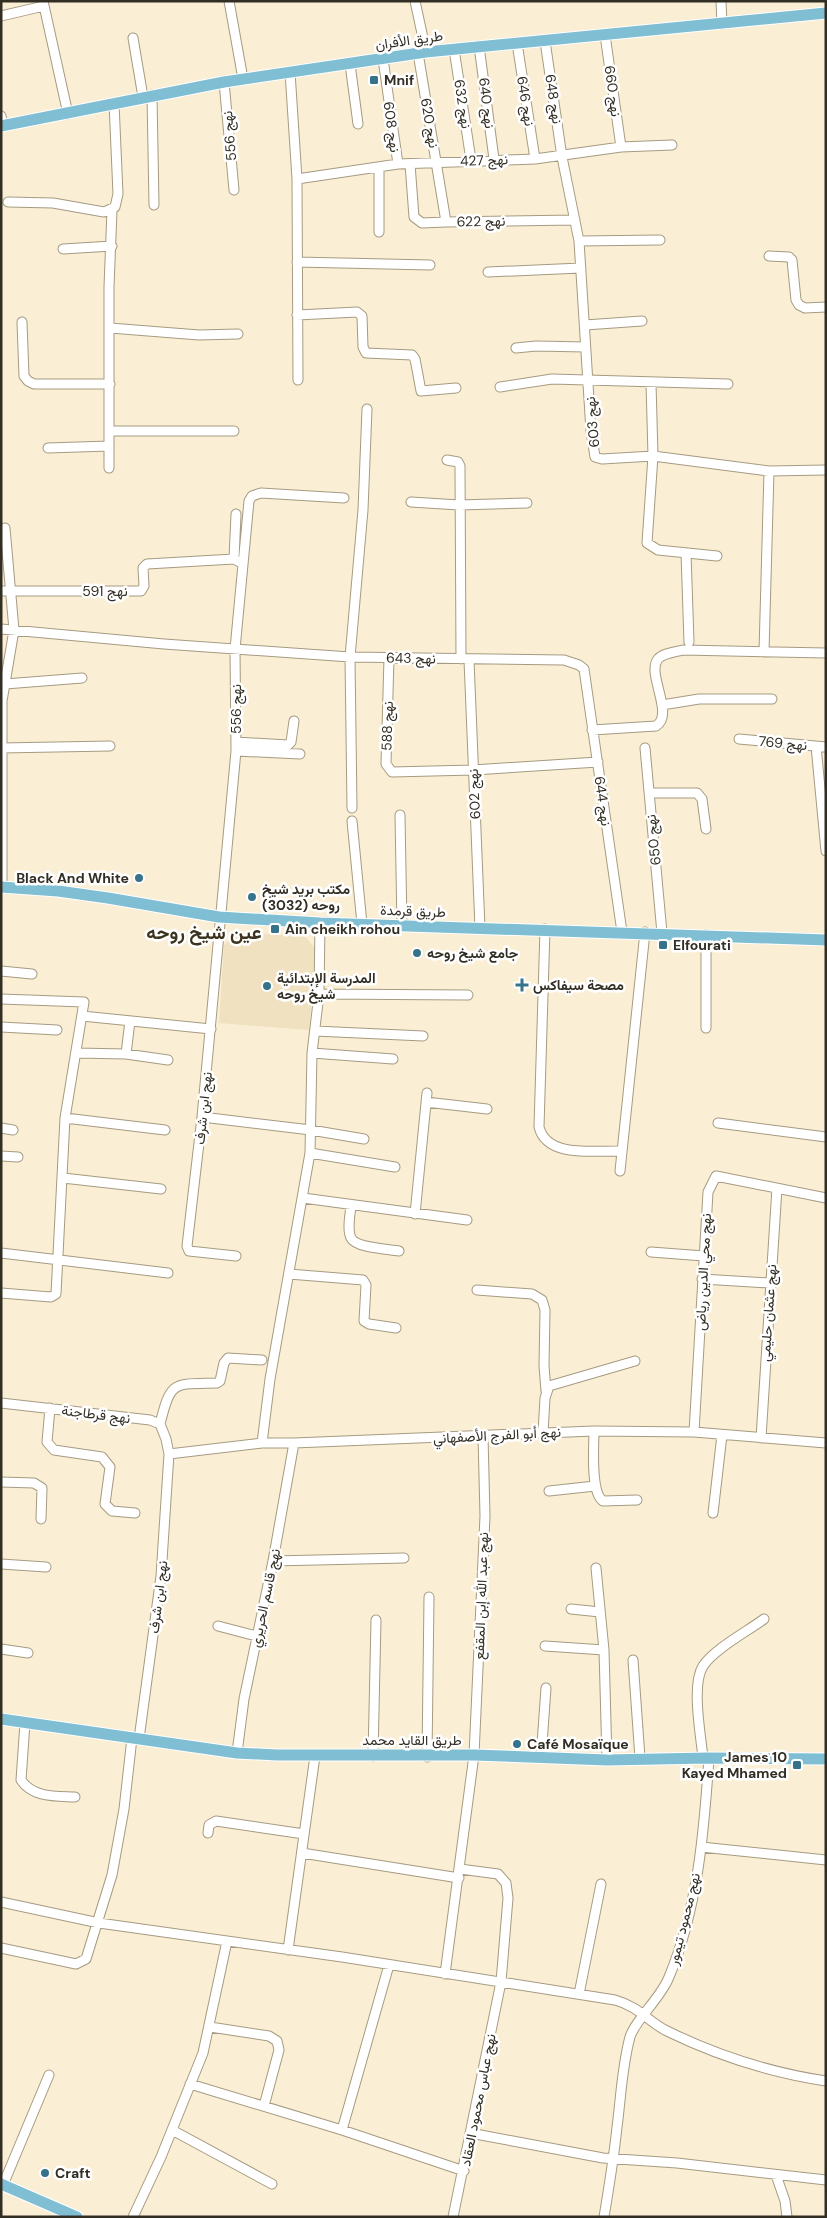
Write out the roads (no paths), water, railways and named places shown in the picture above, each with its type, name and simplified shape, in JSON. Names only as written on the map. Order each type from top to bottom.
[{"type":"main road","name":"طريق الأفران","points":[[2,122],[68,114],[148,96],[224,82],[422,53],[826,13]]},
{"type":"main road","name":"طريق قرمدة","points":[[2,888],[58,891],[219,917],[320,923],[644,932],[826,940]]},
{"type":"main road","name":"طريق القايد محمد","points":[[1,1719],[237,1752],[315,1756],[474,1755],[607,1760],[640,1758],[826,1759]]},
{"type":"main road","points":[[2,2185],[77,2217]]},
{"type":"street","points":[[229,1],[243,79]]},
{"type":"street","name":"نهج 620","points":[[415,1],[437,163]]},
{"type":"street","points":[[721,1],[722,24]]},
{"type":"street","points":[[1,16],[43,4],[68,114]]},
{"type":"street","name":"نهج 660","points":[[605,35],[621,147]]},
{"type":"street","points":[[133,38],[148,96],[154,204]]},
{"type":"street","name":"نهج 648","points":[[545,41],[562,157]]},
{"type":"street","name":"نهج 646","points":[[516,43],[534,159]]},
{"type":"street","name":"نهج 640","points":[[479,46],[494,160]]},
{"type":"street","name":"نهج 632","points":[[454,49],[471,160]]},
{"type":"street","name":"نهج 608","points":[[383,59],[398,164]]},
{"type":"street","points":[[350,64],[358,124]]},
{"type":"street","points":[[290,72],[297,178],[298,380]]},
{"type":"street","name":"نهج 556","points":[[224,82],[234,190]]},
{"type":"street","points":[[110,468],[112,210],[117,203],[118,194],[114,103]]},
{"type":"street","name":"نهج 427","points":[[297,178],[398,164],[534,159],[562,157],[621,147],[672,145]]},
{"type":"street","name":"نهج 603","points":[[562,157],[579,241],[591,431],[595,457],[602,459],[653,456],[769,471],[826,470]]},
{"type":"street","name":"نهج 622","points":[[437,163],[446,222],[575,220]]},
{"type":"street","points":[[410,164],[414,217],[422,223],[446,222]]},
{"type":"street","points":[[379,168],[379,232]]},
{"type":"street","points":[[8,202],[48,203],[104,212],[112,210]]},
{"type":"street","points":[[579,241],[660,240]]},
{"type":"street","points":[[63,248],[112,246]]},
{"type":"street","points":[[769,256],[789,257],[792,260],[796,300],[799,306],[805,308],[826,307]]},
{"type":"street","points":[[297,262],[430,265]]},
{"type":"street","points":[[488,272],[581,268]]},
{"type":"street","points":[[297,314],[357,312],[362,316],[363,347],[366,353],[412,355],[415,359],[421,390],[456,388]]},
{"type":"street","points":[[585,325],[642,321]]},
{"type":"street","points":[[22,322],[24,376],[28,381],[34,384],[110,384]]},
{"type":"street","points":[[110,328],[199,335],[238,334]]},
{"type":"street","points":[[516,348],[536,346],[585,347]]},
{"type":"street","points":[[500,387],[552,379],[588,379],[600,382],[728,384]]},
{"type":"street","points":[[651,383],[653,456],[647,543],[658,550],[718,556]]},
{"type":"street","points":[[352,808],[350,657],[363,510],[366,409]]},
{"type":"street","points":[[110,430],[234,431]]},
{"type":"street","points":[[48,448],[110,446]]},
{"type":"street","name":"نهج 602","points":[[447,460],[460,463],[459,505],[465,659],[480,928]]},
{"type":"street","points":[[764,652],[769,471]]},
{"type":"street","name":"نهج 556","points":[[219,917],[236,747],[235,649],[249,501],[252,496],[261,493],[344,498]]},
{"type":"street","points":[[411,502],[459,505],[527,504]]},
{"type":"street","points":[[234,560],[236,514]]},
{"type":"street","points":[[2,888],[2,701],[14,630],[5,528]]},
{"type":"street","points":[[686,553],[689,642]]},
{"type":"street","name":"نهج 591","points":[[1,591],[141,591],[144,586],[143,568],[147,564],[234,560],[243,564]]},
{"type":"street","name":"نهج 643","points":[[1,629],[350,657],[564,660],[579,665],[584,669]]},
{"type":"street","points":[[592,730],[656,726],[662,720],[662,705],[655,666],[658,659],[664,656],[683,650],[826,653]]},
{"type":"street","name":"نهج 588","points":[[389,658],[386,764],[388,768],[401,773],[472,770]]},
{"type":"street","name":"نهج 644","points":[[584,669],[622,932]]},
{"type":"street","points":[[5,684],[82,678]]},
{"type":"street","points":[[662,705],[699,698],[772,699]]},
{"type":"street","points":[[236,747],[288,745],[291,742],[294,721]]},
{"type":"street","name":"نهج 769","points":[[739,739],[826,747]]},
{"type":"street","points":[[1,748],[110,746]]},
{"type":"street","points":[[816,746],[826,851]]},
{"type":"street","points":[[236,747],[300,754]]},
{"type":"street","name":"نهج 650","points":[[645,748],[662,933]]},
{"type":"street","points":[[472,770],[598,762]]},
{"type":"street","points":[[649,793],[697,793],[702,799],[706,829]]},
{"type":"street","points":[[400,815],[402,926]]},
{"type":"street","points":[[352,821],[362,924]]},
{"type":"street","name":"نهج ابن شرف","points":[[219,917],[211,1029],[187,1246],[189,1251],[236,1256]]},
{"type":"street","points":[[262,1443],[270,1379],[310,1152],[312,1053],[319,994],[320,923]]},
{"type":"street","points":[[545,930],[539,1127],[541,1136],[546,1141],[562,1149],[622,1152]]},
{"type":"street","points":[[620,1171],[644,932]]},
{"type":"street","points":[[706,935],[706,1028]]},
{"type":"street","points":[[1,971],[32,974]]},
{"type":"street","points":[[319,994],[468,995]]},
{"type":"street","points":[[1,999],[84,1002],[65,1118],[56,1296],[1,1292]]},
{"type":"street","points":[[82,1016],[211,1029]]},
{"type":"street","points":[[126,1054],[130,1022]]},
{"type":"street","points":[[1,1027],[56,1030]]},
{"type":"street","points":[[315,1031],[423,1036]]},
{"type":"street","points":[[76,1053],[126,1054],[168,1060]]},
{"type":"street","points":[[312,1053],[393,1058]]},
{"type":"street","points":[[415,1214],[427,1098],[487,1109]]},
{"type":"street","points":[[202,1117],[311,1130],[364,1139]]},
{"type":"street","points":[[65,1118],[165,1130]]},
{"type":"street","points":[[718,1124],[826,1137]]},
{"type":"street","points":[[1,1128],[13,1130]]},
{"type":"street","points":[[310,1152],[395,1167]]},
{"type":"street","points":[[1,1156],[18,1158]]},
{"type":"street","name":"نهج محي الدين رياض","points":[[694,1432],[708,1192],[716,1176],[777,1188]]},
{"type":"street","points":[[63,1178],[161,1189]]},
{"type":"street","points":[[777,1188],[826,1198]]},
{"type":"street","name":"نهج عثمان حليمي","points":[[761,1438],[777,1188]]},
{"type":"street","points":[[303,1198],[351,1206],[467,1220]]},
{"type":"street","points":[[351,1206],[349,1233],[353,1241],[360,1245],[399,1251]]},
{"type":"street","points":[[1,1252],[168,1273]]},
{"type":"street","points":[[651,1252],[704,1256]]},
{"type":"street","points":[[288,1274],[362,1280],[366,1285],[364,1321],[370,1324],[396,1328]]},
{"type":"street","points":[[702,1279],[770,1283]]},
{"type":"street","points":[[477,1290],[532,1294],[542,1300],[545,1310],[544,1366],[546,1391],[543,1433]]},
{"type":"street","points":[[169,1454],[160,1424],[166,1399],[172,1388],[183,1384],[217,1383],[220,1380],[224,1363],[228,1358],[262,1360]]},
{"type":"street","points":[[546,1391],[556,1382],[635,1361]]},
{"type":"street","name":"نهج قرطاجنة","points":[[1,1402],[150,1420],[160,1424]]},
{"type":"street","points":[[50,1408],[46,1442],[54,1450],[102,1457],[110,1467],[105,1504],[112,1511],[135,1513]]},
{"type":"street","points":[[594,1430],[595,1486],[599,1498],[603,1500],[638,1500]]},
{"type":"street","name":"نهج أبو الفرج الأصفهاني","points":[[169,1454],[262,1443],[483,1436],[594,1430],[694,1432],[826,1442]]},
{"type":"street","points":[[713,1513],[722,1435]]},
{"type":"street","name":"نهج عبد الله إبن المقفع","points":[[445,1974],[474,1755],[484,1526],[483,1436]]},
{"type":"street","name":"نهج قاسم الحريري","points":[[237,1752],[244,1699],[273,1562],[294,1443]]},
{"type":"street","name":"نهج ابن شرف","points":[[1,1948],[81,1963],[89,1955],[99,1923],[118,1840],[135,1739],[161,1576],[169,1454]]},
{"type":"street","points":[[1,1482],[34,1483],[42,1488],[41,1519]]},
{"type":"street","points":[[549,1491],[595,1486]]},
{"type":"street","points":[[273,1562],[404,1558]]},
{"type":"street","points":[[1,1564],[46,1567]]},
{"type":"street","points":[[596,1568],[604,1650],[607,1760]]},
{"type":"street","points":[[427,1756],[428,1597]]},
{"type":"street","points":[[571,1609],[600,1612]]},
{"type":"street","name":"نهج محمود تيمور","points":[[604,2217],[614,2158],[625,2056],[632,2030],[645,2015],[669,1978],[692,1901],[701,1847],[706,1758],[698,1695],[698,1678],[703,1666],[713,1656],[764,1619]]},
{"type":"street","points":[[373,1756],[376,1620]]},
{"type":"street","points":[[218,1626],[256,1636]]},
{"type":"street","points":[[545,1646],[604,1650]]},
{"type":"street","points":[[1,1649],[28,1652]]},
{"type":"street","points":[[634,1660],[640,1758]]},
{"type":"street","points":[[541,1758],[546,1688]]},
{"type":"street","points":[[25,1722],[21,1780],[25,1786],[36,1794],[76,1798]]},
{"type":"street","points":[[288,1950],[315,1756]]},
{"type":"street","points":[[208,1833],[209,1826],[216,1821],[304,1834]]},
{"type":"street","points":[[701,1847],[826,1860]]},
{"type":"street","name":"نهج عباس محمود العقاد","points":[[302,1853],[459,1873],[498,1874],[506,1883],[508,1898],[501,1982],[464,2171],[453,2217]]},
{"type":"street","points":[[579,1994],[600,1884]]},
{"type":"street","points":[[1,1902],[99,1923],[501,1982],[629,2004],[665,2030],[684,2040],[769,2068],[826,2081]]},
{"type":"street","points":[[133,2217],[172,2130],[210,2027],[227,1941]]},
{"type":"street","points":[[342,2130],[389,1965]]},
{"type":"street","points":[[210,2027],[269,2036],[277,2041],[279,2050],[264,2106]]},
{"type":"street","points":[[2,2185],[49,2075]]},
{"type":"street","points":[[190,2084],[342,2130],[464,2171]]},
{"type":"street","points":[[172,2130],[272,2184]]},
{"type":"street","points":[[470,2133],[588,2156],[826,2180]]},
{"type":"street","points":[[776,2175],[785,2200],[787,2217]]},
{"type":"place","name":"Mnif","points":[[374,80]]},
{"type":"place","name":"Black And White","points":[[139,878]]},
{"type":"place","name":"مكتب بريد شيخ روحه (3032)","points":[[252,897]]},
{"type":"place","name":"Ain cheikh rohou","points":[[275,929]]},
{"type":"place","name":"Elfourati","points":[[663,945]]},
{"type":"place","name":"جامع شيخ روحه","points":[[417,953]]},
{"type":"place","name":"مصحة سيفاكس","points":[[522,985]]},
{"type":"place","name":"المدرسة الإبتدائية شيخ روحه","points":[[267,986]]},
{"type":"place","name":"Café Mosaïque","points":[[517,1744]]},
{"type":"place","name":"James 10 Kayed Mhamed","points":[[797,1765]]},
{"type":"place","name":"Craft","points":[[45,2173]]},
{"type":"district","name":"عين شيخ روحه","points":[[204,932]]}]
